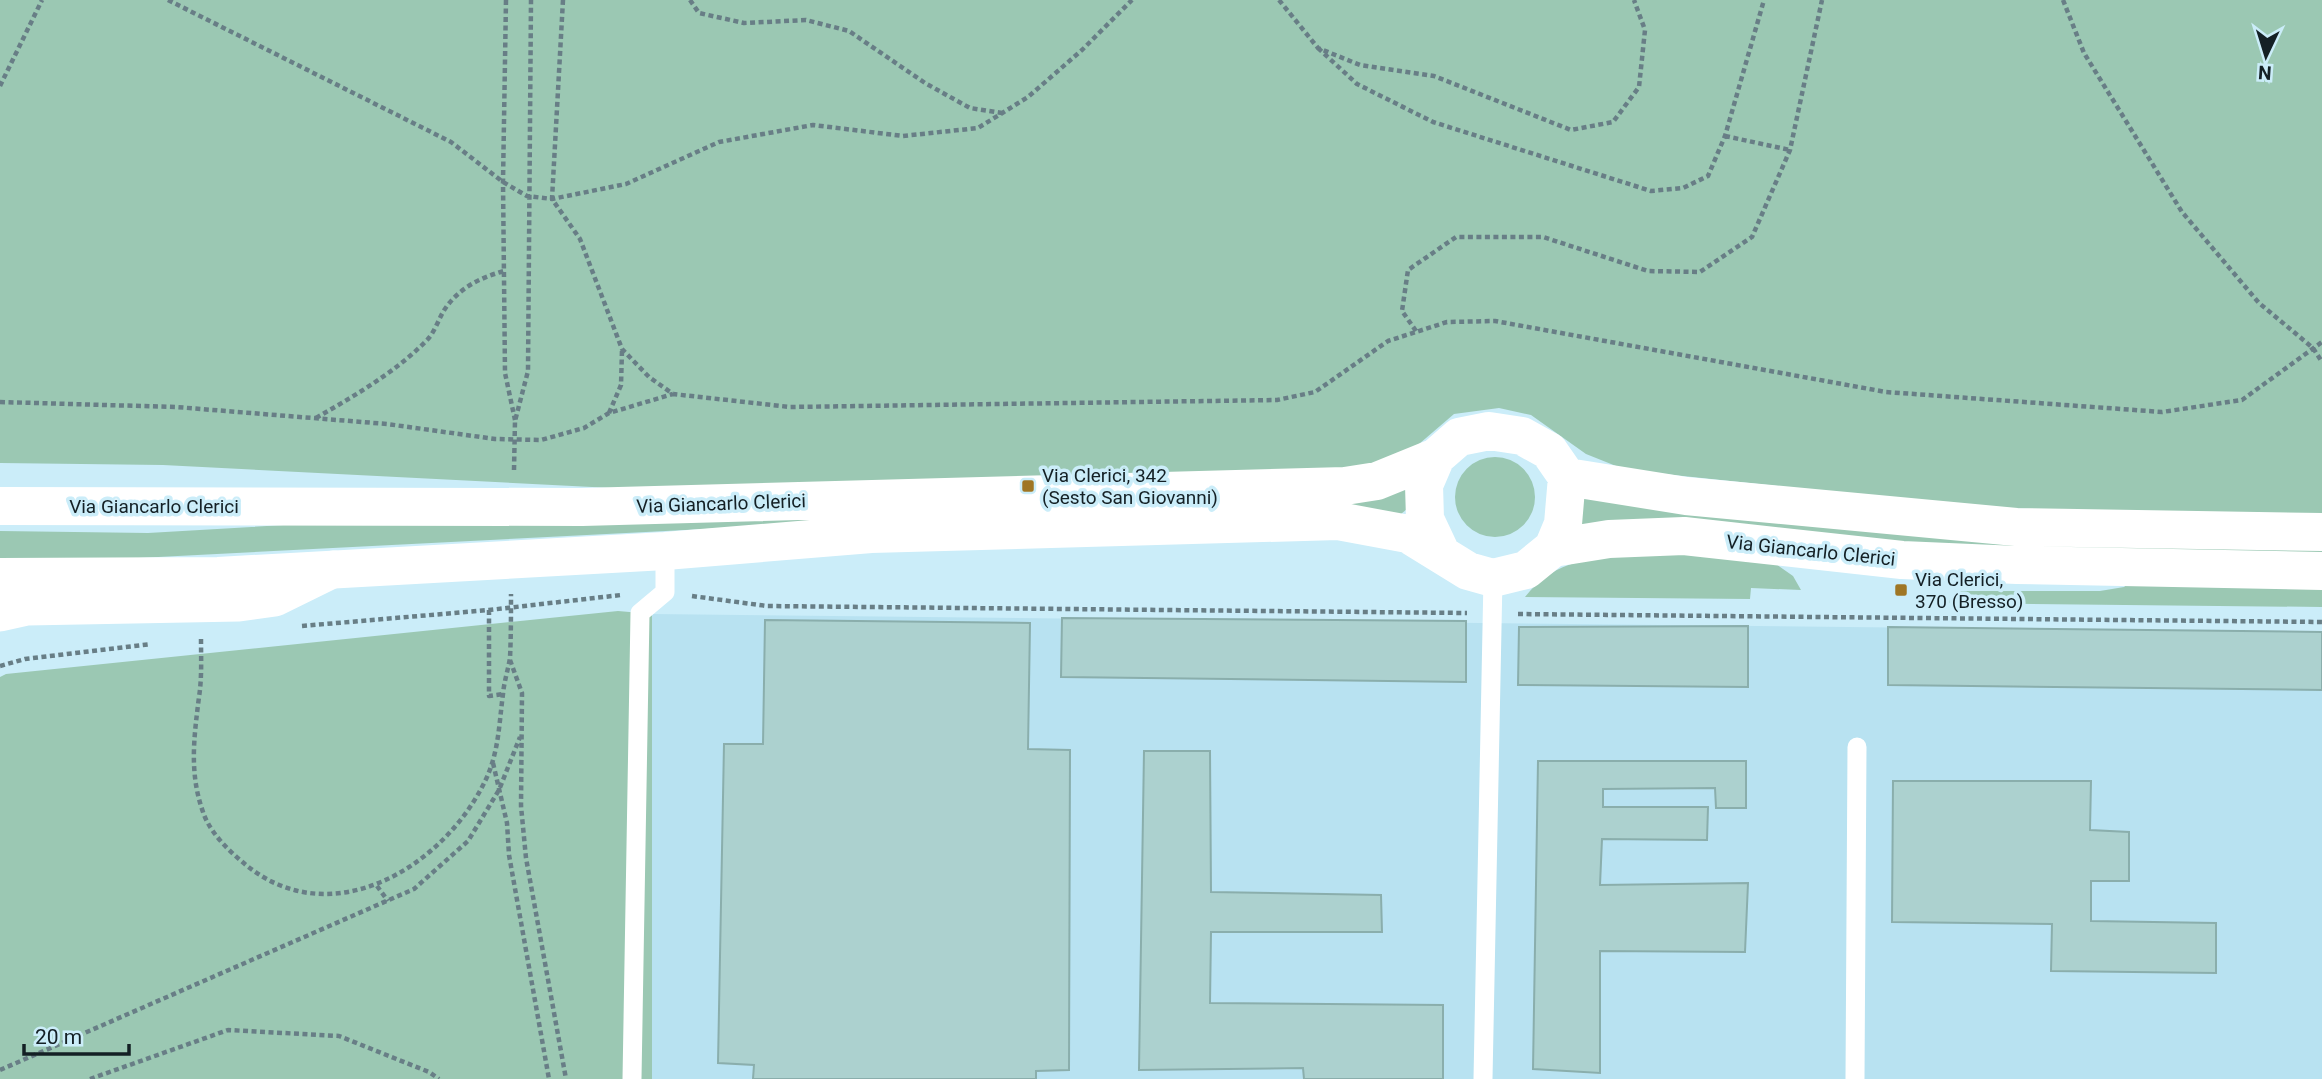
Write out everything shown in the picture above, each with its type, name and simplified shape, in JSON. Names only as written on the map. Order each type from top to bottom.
[{"type":"street","points":[[1489,431],[1522,436],[1549,451],[1567,477],[1563,524],[1553,548],[1527,570],[1493,578],[1468,571],[1441,553],[1425,519],[1424,485],[1436,457],[1460,437],[1489,431]]},
{"type":"street","name":"Via Giancarlo Clerici","points":[[0,506],[582,507],[1345,486],[1377,481],[1436,457]]},
{"type":"street","points":[[1567,477],[1647,492],[2016,527],[2322,532]]},
{"type":"street","name":"Via Giancarlo Clerici","points":[[0,577],[218,576],[665,551],[871,534],[1338,522],[1408,534],[1441,553]]},
{"type":"street","name":"Via Giancarlo Clerici","points":[[1553,548],[1609,539],[1684,536],[1902,560],[2322,571]]},
{"type":"street","name":"Via Giancarlo Clerici","points":[[0,612],[27,607],[239,603],[275,598],[335,568]]},
{"type":"lane","points":[[632,1079],[640,613],[665,592],[665,551]]},
{"type":"lane","points":[[1483,1079],[1493,578]]},
{"type":"lane","points":[[1855,1079],[1857,747]]},
{"type":"path","points":[[0,86],[42,0]]},
{"type":"path","points":[[168,0],[451,142],[503,182],[527,196],[552,199],[626,184],[719,142],[813,125],[903,136],[978,128],[1028,97],[1082,50],[1132,0]]},
{"type":"path","points":[[506,0],[503,182],[505,373],[515,421],[528,371],[527,196],[531,0]]},
{"type":"path","points":[[563,0],[552,199],[580,239],[622,349],[621,385],[609,413]]},
{"type":"path","points":[[690,0],[699,13],[744,23],[806,20],[849,31],[925,83],[970,108],[1003,113]]},
{"type":"path","points":[[1279,0],[1318,48],[1357,84],[1433,122],[1651,191],[1683,188],[1708,176],[1725,136],[1764,0]]},
{"type":"path","points":[[1318,48],[1360,65],[1434,76],[1571,130],[1613,122],[1639,87],[1645,30],[1634,0]]},
{"type":"path","points":[[1416,331],[1402,311],[1408,270],[1456,237],[1543,237],[1648,271],[1700,272],[1752,237],[1790,150],[1822,0]]},
{"type":"path","points":[[2063,0],[2084,53],[2182,212],[2259,303],[2313,348],[2322,362]]},
{"type":"path","points":[[1725,136],[1790,150]]},
{"type":"path","points":[[315,418],[370,384],[427,340],[448,303],[462,290],[481,277],[504,271]]},
{"type":"path","points":[[0,402],[176,407],[315,418],[495,439],[541,440],[584,428],[609,413],[673,394],[790,407],[1277,400],[1315,392],[1388,341],[1447,322],[1495,321],[1886,392],[2162,412],[2242,400],[2275,379],[2322,342]]},
{"type":"path","points":[[622,349],[649,377],[673,394]]},
{"type":"path","points":[[299,627],[665,592]]},
{"type":"path","points":[[489,610],[489,695],[503,694]]},
{"type":"path","points":[[188,639],[213,636]]},
{"type":"path","points":[[201,638],[200,695],[193,734],[194,774],[204,814],[227,849],[261,877],[294,889],[332,893],[377,886],[408,871],[456,827],[486,779],[499,745],[503,694],[510,659],[522,693],[521,806],[526,858],[566,1079]]},
{"type":"path","points":[[0,666],[25,659],[161,642]]},
{"type":"path","points":[[0,1070],[414,889],[468,841],[499,790],[520,737]]},
{"type":"path","points":[[492,762],[549,1079]]},
{"type":"path","points":[[377,886],[388,901]]},
{"type":"path","points":[[90,1079],[228,1030],[339,1036],[429,1072],[439,1079]]},
{"type":"shaded area","points":[[652,614],[2322,632],[2322,1079],[652,1079]]},
{"type":"green space","points":[[0,0],[2322,0],[2322,519],[1974,507],[1626,470],[1586,454],[1531,415],[1499,408],[1454,414],[1405,456],[1345,472],[671,491],[163,465],[0,463]]},
{"type":"green space","points":[[1495,457],[1510,460],[1523,469],[1532,482],[1535,497],[1532,512],[1523,525],[1510,534],[1495,537],[1480,534],[1467,525],[1458,512],[1455,497],[1458,482],[1467,469],[1480,460]]},
{"type":"green space","points":[[1406,487],[1407,509],[1401,514],[842,522],[119,559],[0,559],[0,531],[148,533],[386,519]]},
{"type":"green space","points":[[1585,489],[2322,542],[2322,556],[1961,549],[1574,529]]},
{"type":"green space","points":[[1641,549],[1776,564],[1793,576],[1801,590],[1751,588],[1750,599],[1525,597],[1549,574],[1563,567],[1592,558]]},
{"type":"green space","points":[[2136,577],[2322,580],[2322,607],[1948,603],[1955,591],[2100,591],[2124,587]]},
{"type":"green space","points":[[618,611],[652,614],[652,1079],[0,1079],[0,677],[6,674]]},
{"type":"building","points":[[1062,618],[1466,621],[1466,682],[1061,677]]},
{"type":"building","points":[[765,620],[1030,623],[1028,749],[1070,750],[1069,1070],[1036,1071],[1036,1079],[753,1079],[754,1065],[718,1063],[724,744],[763,744]]},
{"type":"building","points":[[1748,626],[1748,687],[1518,685],[1519,627]]},
{"type":"building","points":[[1888,627],[2322,632],[2322,690],[1888,685]]},
{"type":"building","points":[[1144,751],[1210,751],[1211,892],[1381,895],[1382,932],[1211,932],[1210,1003],[1443,1005],[1443,1079],[1304,1079],[1303,1068],[1139,1070]]},
{"type":"building","points":[[1538,761],[1746,761],[1746,808],[1716,808],[1715,788],[1603,789],[1603,807],[1708,807],[1707,840],[1602,839],[1600,885],[1748,883],[1745,952],[1600,951],[1600,1073],[1533,1069]]},
{"type":"building","points":[[1893,781],[2091,781],[2090,830],[2129,832],[2129,881],[2091,881],[2091,921],[2216,923],[2216,973],[2051,971],[2052,924],[1892,922]]},
{"type":"place","name":"Via Clerici, 342 (Sesto San Giovanni)","points":[[1028,486]]},
{"type":"place","name":"Via Clerici, 370 (Bresso)","points":[[1901,590]]}]
